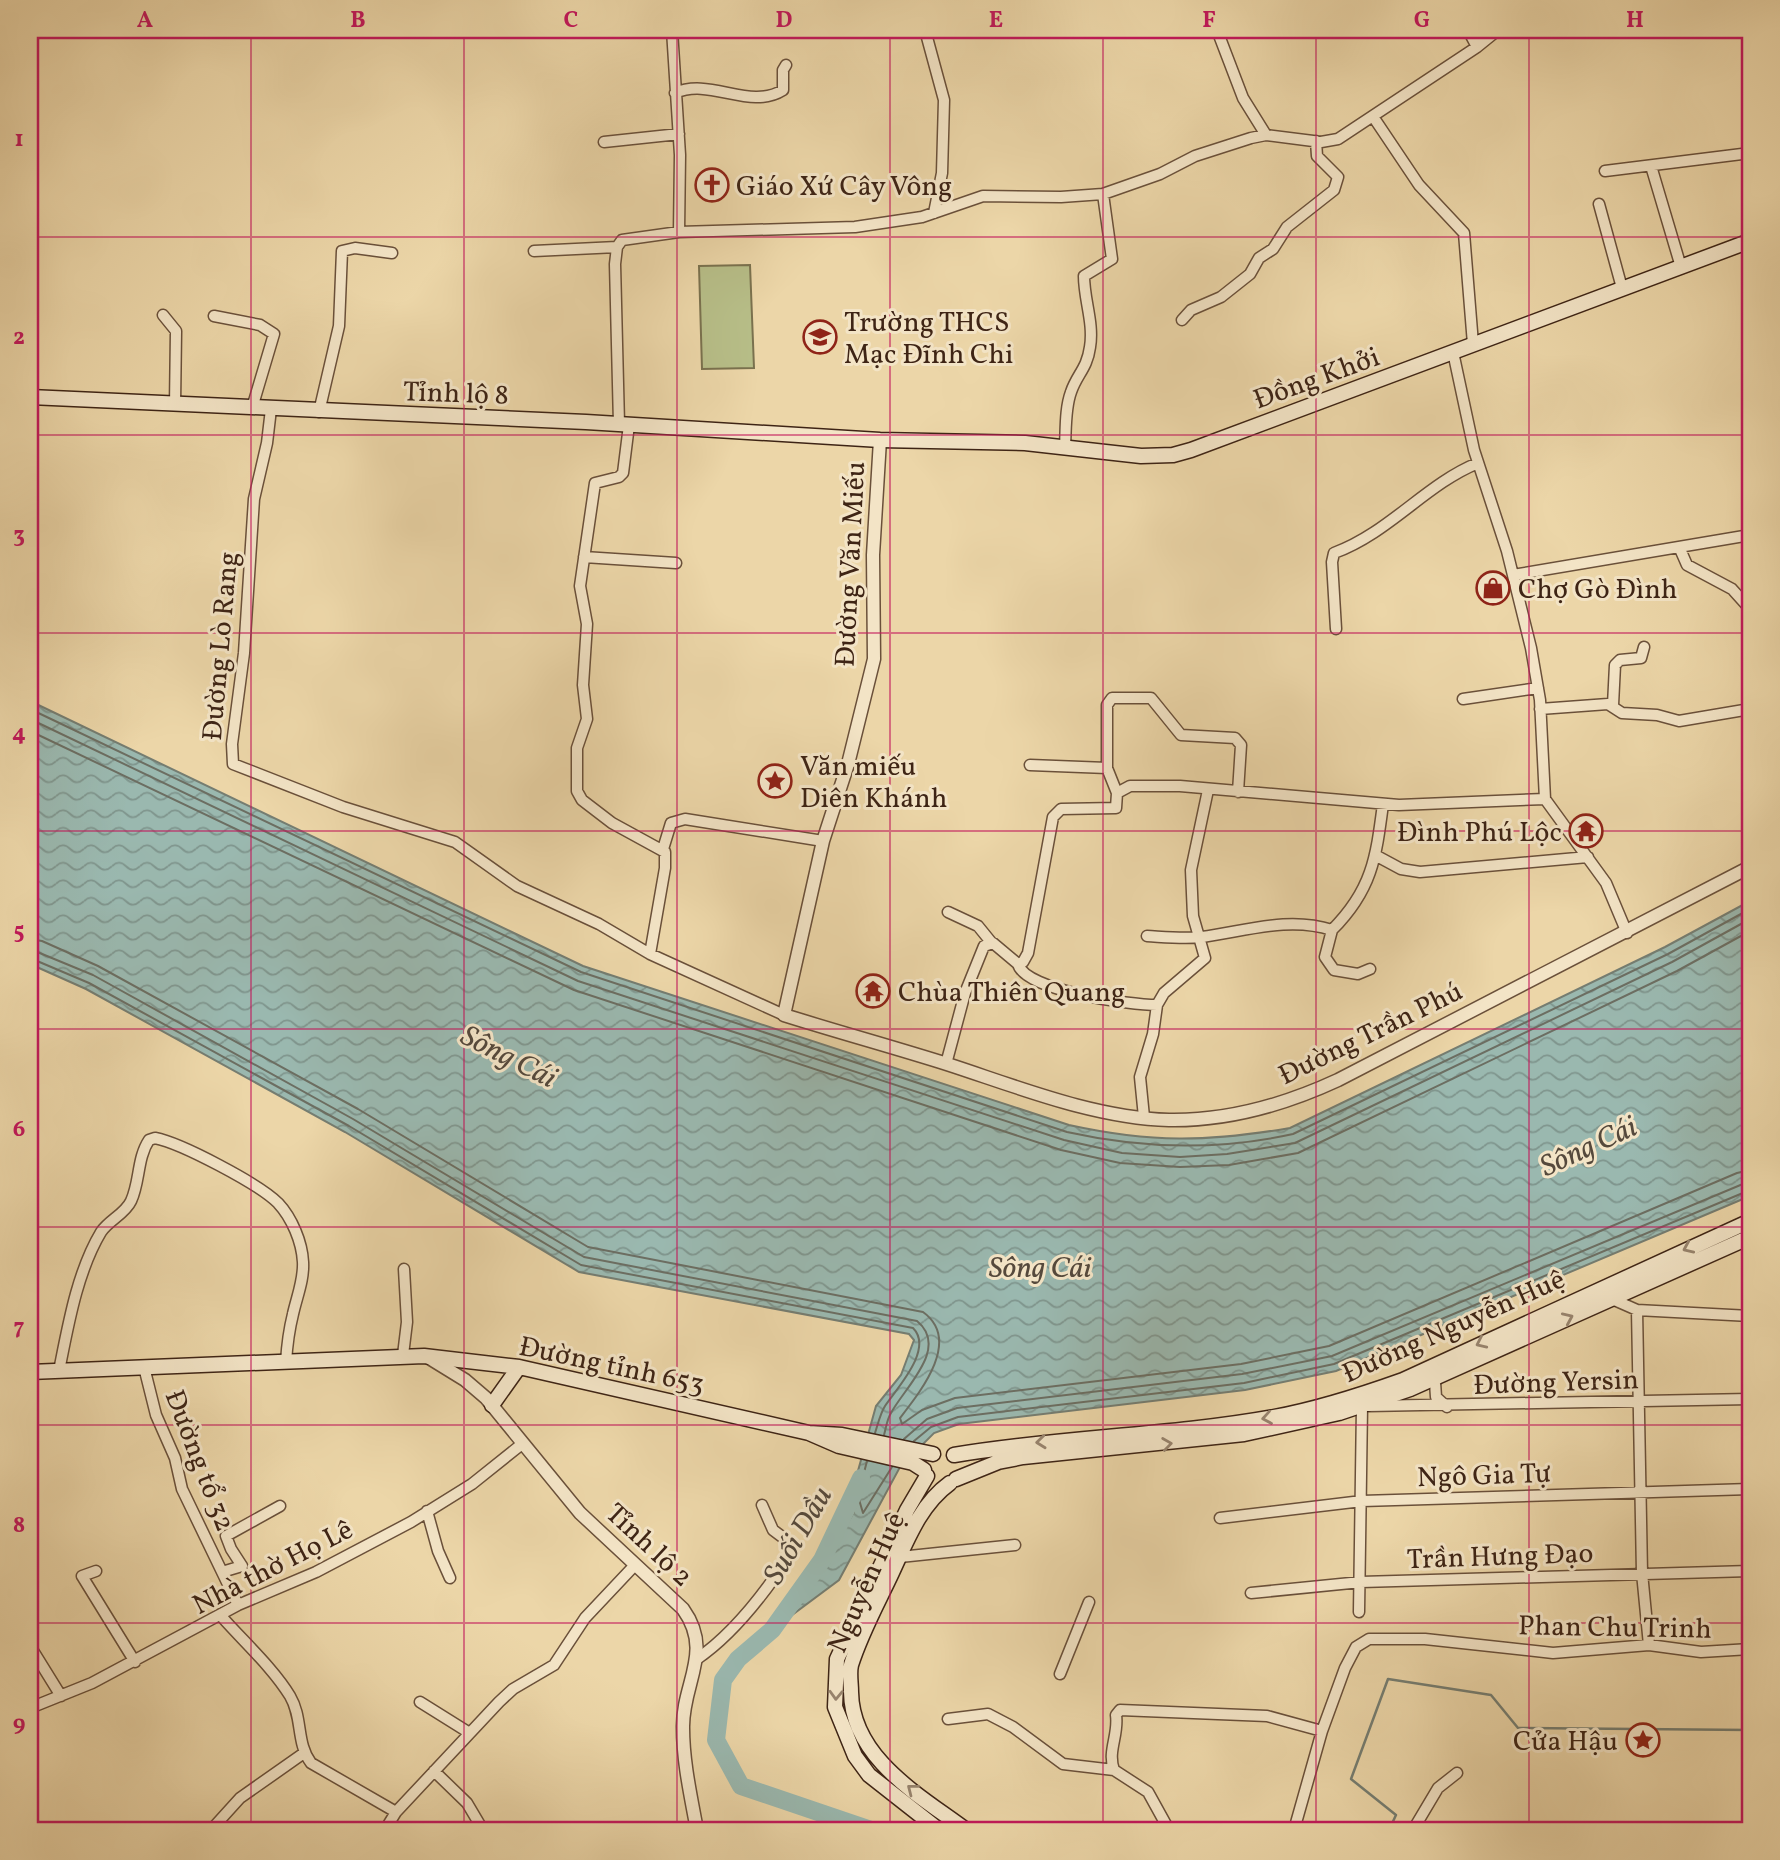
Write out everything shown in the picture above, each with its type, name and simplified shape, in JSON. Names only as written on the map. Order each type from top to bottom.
[{"type":"main road","name":"Đồng Khởi","points":[[880,440],[1065,446],[1120,455],[1173,455],[1750,241]]},
{"type":"main road","name":"Tỉnh lộ 8","points":[[30,397],[880,440]]},
{"type":"main road","name":"Đường Nguyễn Huệ","points":[[1360,1401],[1602,1286],[1750,1221]]},
{"type":"main road","name":"Đường Nguyễn Huệ","points":[[954,1455],[1022,1444],[1134,1441],[1278,1429],[1439,1376],[1750,1237]]},
{"type":"main road","points":[[1602,1286],[1612,1299]]},
{"type":"main road","points":[[30,1372],[402,1355]]},
{"type":"main road","name":"Đường tỉnh 653","points":[[402,1355],[519,1367],[840,1441],[908,1455],[933,1454]]},
{"type":"main road","points":[[492,1405],[519,1367]]},
{"type":"main road","name":"Đường Nguyễn Huệ","points":[[953,1481],[998,1462],[1134,1441]]},
{"type":"main road","points":[[933,1454],[954,1455],[962,1463],[953,1481],[937,1483],[926,1473],[925,1460],[933,1454]]},
{"type":"main road","name":"Đường tỉnh 653","points":[[908,1455],[926,1473]]},
{"type":"main road","name":"Nguyễn Huệ","points":[[926,1473],[868,1606],[850,1667],[851,1708],[860,1731],[888,1771],[966,1830]]},
{"type":"main road","name":"Nguyễn Huệ","points":[[939,1830],[869,1775],[845,1736],[835,1707],[837,1659],[930,1502],[953,1481]]},
{"type":"street","points":[[672,30],[679,134],[679,232]]},
{"type":"street","points":[[925,30],[944,100],[942,163],[934,213]]},
{"type":"street","points":[[1217,30],[1243,98],[1266,135]]},
{"type":"street","points":[[1468,30],[1477,47]]},
{"type":"street","points":[[534,251],[617,247],[626,239],[679,232],[855,227],[901,221],[983,196],[1103,194],[1144,181],[1212,149],[1266,135],[1316,141],[1338,139],[1374,118],[1387,105],[1477,47],[1498,30]]},
{"type":"street","points":[[675,93],[701,88],[742,96],[774,96],[783,90],[783,70],[786,65]]},
{"type":"street","points":[[1374,118],[1419,185],[1464,233],[1472,344]]},
{"type":"street","points":[[604,142],[679,134]]},
{"type":"street","points":[[1182,320],[1191,310],[1222,298],[1250,274],[1259,258],[1273,249],[1287,227],[1334,190],[1338,177],[1317,156],[1316,141]]},
{"type":"street","points":[[1605,171],[1715,155],[1750,153]]},
{"type":"street","points":[[1651,166],[1681,267]]},
{"type":"street","points":[[1065,446],[1069,397],[1076,381],[1084,372],[1090,348],[1090,313],[1084,276],[1112,259],[1103,194]]},
{"type":"street","points":[[1599,204],[1622,288]]},
{"type":"street","points":[[617,247],[624,425],[621,476],[599,481],[593,487],[580,593],[587,624],[583,685],[587,719],[577,748],[578,796],[621,828],[663,849]]},
{"type":"street","points":[[319,412],[340,326],[342,251],[355,248],[392,253]]},
{"type":"street","points":[[163,315],[176,331],[175,405]]},
{"type":"street","points":[[214,316],[260,325],[274,334],[252,408]]},
{"type":"street","points":[[1454,352],[1478,463],[1513,575],[1538,688],[1545,799],[1606,883],[1627,933]]},
{"type":"street","name":"Đường Lò Rang","points":[[271,409],[267,443],[254,499],[244,653],[232,744],[233,764],[343,807],[440,836],[468,849],[517,886],[599,924],[650,954]]},
{"type":"street","name":"Đường Văn Miếu","points":[[784,1015],[823,841],[848,764],[874,659],[873,555],[880,440]]},
{"type":"street","points":[[1336,629],[1332,557],[1335,553],[1380,529],[1448,480],[1478,463]]},
{"type":"street","points":[[1513,575],[1680,549],[1750,535]]},
{"type":"street","points":[[1680,549],[1688,565],[1732,589],[1750,609]]},
{"type":"street","points":[[584,557],[676,564]]},
{"type":"street","points":[[1613,705],[1615,665],[1620,660],[1641,658],[1644,647]]},
{"type":"street","points":[[1463,699],[1538,688]]},
{"type":"street","points":[[1018,964],[1023,962],[1028,953],[1054,817],[1061,809],[1113,810],[1117,806],[1118,793],[1107,768],[1109,701],[1119,696],[1146,695],[1181,735],[1231,736],[1238,741],[1238,792]]},
{"type":"street","points":[[1540,709],[1613,705],[1622,713],[1657,715],[1671,721],[1750,709]]},
{"type":"street","points":[[1030,765],[1107,768]]},
{"type":"street","points":[[1118,793],[1130,786],[1145,785],[1382,804],[1545,799]]},
{"type":"street","points":[[1144,1116],[1139,1077],[1150,1046],[1157,1005],[1172,985],[1203,962],[1204,952],[1193,916],[1191,870],[1208,790]]},
{"type":"street","points":[[1370,969],[1358,974],[1334,970],[1325,957],[1332,930],[1352,911],[1373,869],[1382,804]]},
{"type":"street","points":[[784,1015],[650,954],[665,868],[663,849],[671,823],[685,818],[823,841]]},
{"type":"street","points":[[1375,855],[1401,869],[1420,872],[1588,857]]},
{"type":"street","name":"Đường Trần Phú","points":[[784,1015],[1081,1105],[1166,1120],[1227,1116],[1270,1107],[1303,1096],[1627,933],[1750,867]]},
{"type":"street","points":[[948,912],[978,926],[990,942],[1018,964],[1019,970],[1026,976],[1071,992],[1110,1001],[1157,1005]]},
{"type":"street","points":[[1147,936],[1199,937],[1284,924],[1307,924],[1332,930]]},
{"type":"street","points":[[946,1064],[965,993],[984,946],[990,942]]},
{"type":"street","points":[[60,1371],[68,1324],[94,1245],[103,1229],[132,1199],[142,1153],[149,1139],[155,1138],[234,1174],[272,1199],[284,1212],[302,1245],[303,1262],[286,1362]]},
{"type":"street","points":[[402,1355],[407,1322],[404,1269]]},
{"type":"street","points":[[1612,1299],[1637,1310],[1750,1316]]},
{"type":"street","points":[[1637,1310],[1642,1573],[1649,1645]]},
{"type":"street","name":"Tỉnh lộ 2","points":[[424,1356],[465,1380],[492,1405],[580,1513],[634,1566],[655,1581],[688,1616],[698,1642],[683,1725],[683,1751],[697,1830]]},
{"type":"street","name":"Đường tổ 32","points":[[144,1367],[156,1415],[175,1458],[182,1489],[238,1605]]},
{"type":"street","points":[[1439,1376],[1435,1382],[1436,1397],[1447,1407]]},
{"type":"street","name":"Đường Yersin","points":[[1360,1401],[1447,1407],[1750,1399]]},
{"type":"street","points":[[1359,1612],[1362,1501],[1360,1401]]},
{"type":"street","name":"Nhà thờ Họ Lê","points":[[30,1708],[135,1662],[222,1617],[238,1605],[316,1572],[472,1484],[523,1444]]},
{"type":"street","name":"Ngô Gia Tự","points":[[1220,1518],[1362,1501],[1750,1489]]},
{"type":"street","points":[[697,1659],[713,1648],[747,1611],[793,1550],[790,1542],[769,1524],[762,1505]]},
{"type":"street","points":[[222,1572],[242,1566],[226,1536],[280,1506]]},
{"type":"street","points":[[427,1511],[438,1551],[450,1578]]},
{"type":"street","points":[[900,1556],[1015,1545]]},
{"type":"street","points":[[385,1830],[396,1812],[468,1732],[513,1689],[554,1665],[585,1618],[634,1566]]},
{"type":"street","points":[[96,1571],[82,1576],[135,1662]]},
{"type":"street","name":"Trần Hưng Đạo","points":[[1251,1593],[1361,1582],[1750,1571]]},
{"type":"street","points":[[1060,1674],[1089,1602]]},
{"type":"street","points":[[222,1617],[289,1695],[295,1706],[304,1753],[321,1771],[396,1812]]},
{"type":"street","name":"Phan Chu Trinh","points":[[1322,1731],[1356,1647],[1369,1639],[1382,1637],[1485,1644],[1553,1653],[1649,1645],[1701,1652],[1750,1649]]},
{"type":"street","points":[[30,1646],[61,1696]]},
{"type":"street","points":[[420,1702],[468,1732]]},
{"type":"street","points":[[1114,1770],[1110,1754],[1117,1731],[1116,1715],[1120,1710],[1267,1716],[1322,1731],[1294,1830]]},
{"type":"street","points":[[948,1718],[988,1714],[1013,1727],[1063,1764],[1114,1770],[1148,1792],[1169,1830]]},
{"type":"street","points":[[211,1830],[240,1798],[304,1753]]},
{"type":"street","points":[[434,1771],[467,1803],[483,1830]]},
{"type":"street","points":[[1413,1830],[1438,1788],[1457,1773]]},
{"type":"green space","points":[[750,265],[754,368],[702,369],[699,266]]},
{"type":"water","name":"Sông Cái","points":[[30,701],[583,966],[1069,1125],[1126,1135],[1205,1138],[1290,1128],[1665,947],[1750,901],[1750,1196],[1336,1371],[1245,1390],[959,1424],[934,1433],[900,1467],[839,1580],[772,1630],[822,1566],[854,1512],[851,1496],[876,1406],[901,1375],[914,1340],[909,1334],[579,1272],[345,1132],[86,989],[30,964]]},
{"type":"waterway","name":"Suối Dầu","points":[[861,1478],[822,1560],[772,1630],[738,1659],[723,1680],[716,1740],[741,1786],[871,1830]]},
{"type":"waterway","points":[[1389,1830],[1396,1815],[1351,1779],[1388,1679],[1491,1695],[1518,1728],[1750,1730]]},
{"type":"place","name":"Giáo Xứ Cây Vông","points":[[712,185]]},
{"type":"place","name":"Trường THCS Mạc Đĩnh Chi","points":[[820,337]]},
{"type":"place","name":"Chợ Gò Đình","points":[[1493,588]]},
{"type":"place","name":"Văn miếu Diên Khánh","points":[[775,781]]},
{"type":"place","name":"Đình Phú Lộc","points":[[1586,831]]},
{"type":"place","name":"Chùa Thiên Quang","points":[[873,991]]},
{"type":"place","name":"Cửa Hậu","points":[[1643,1740]]}]
